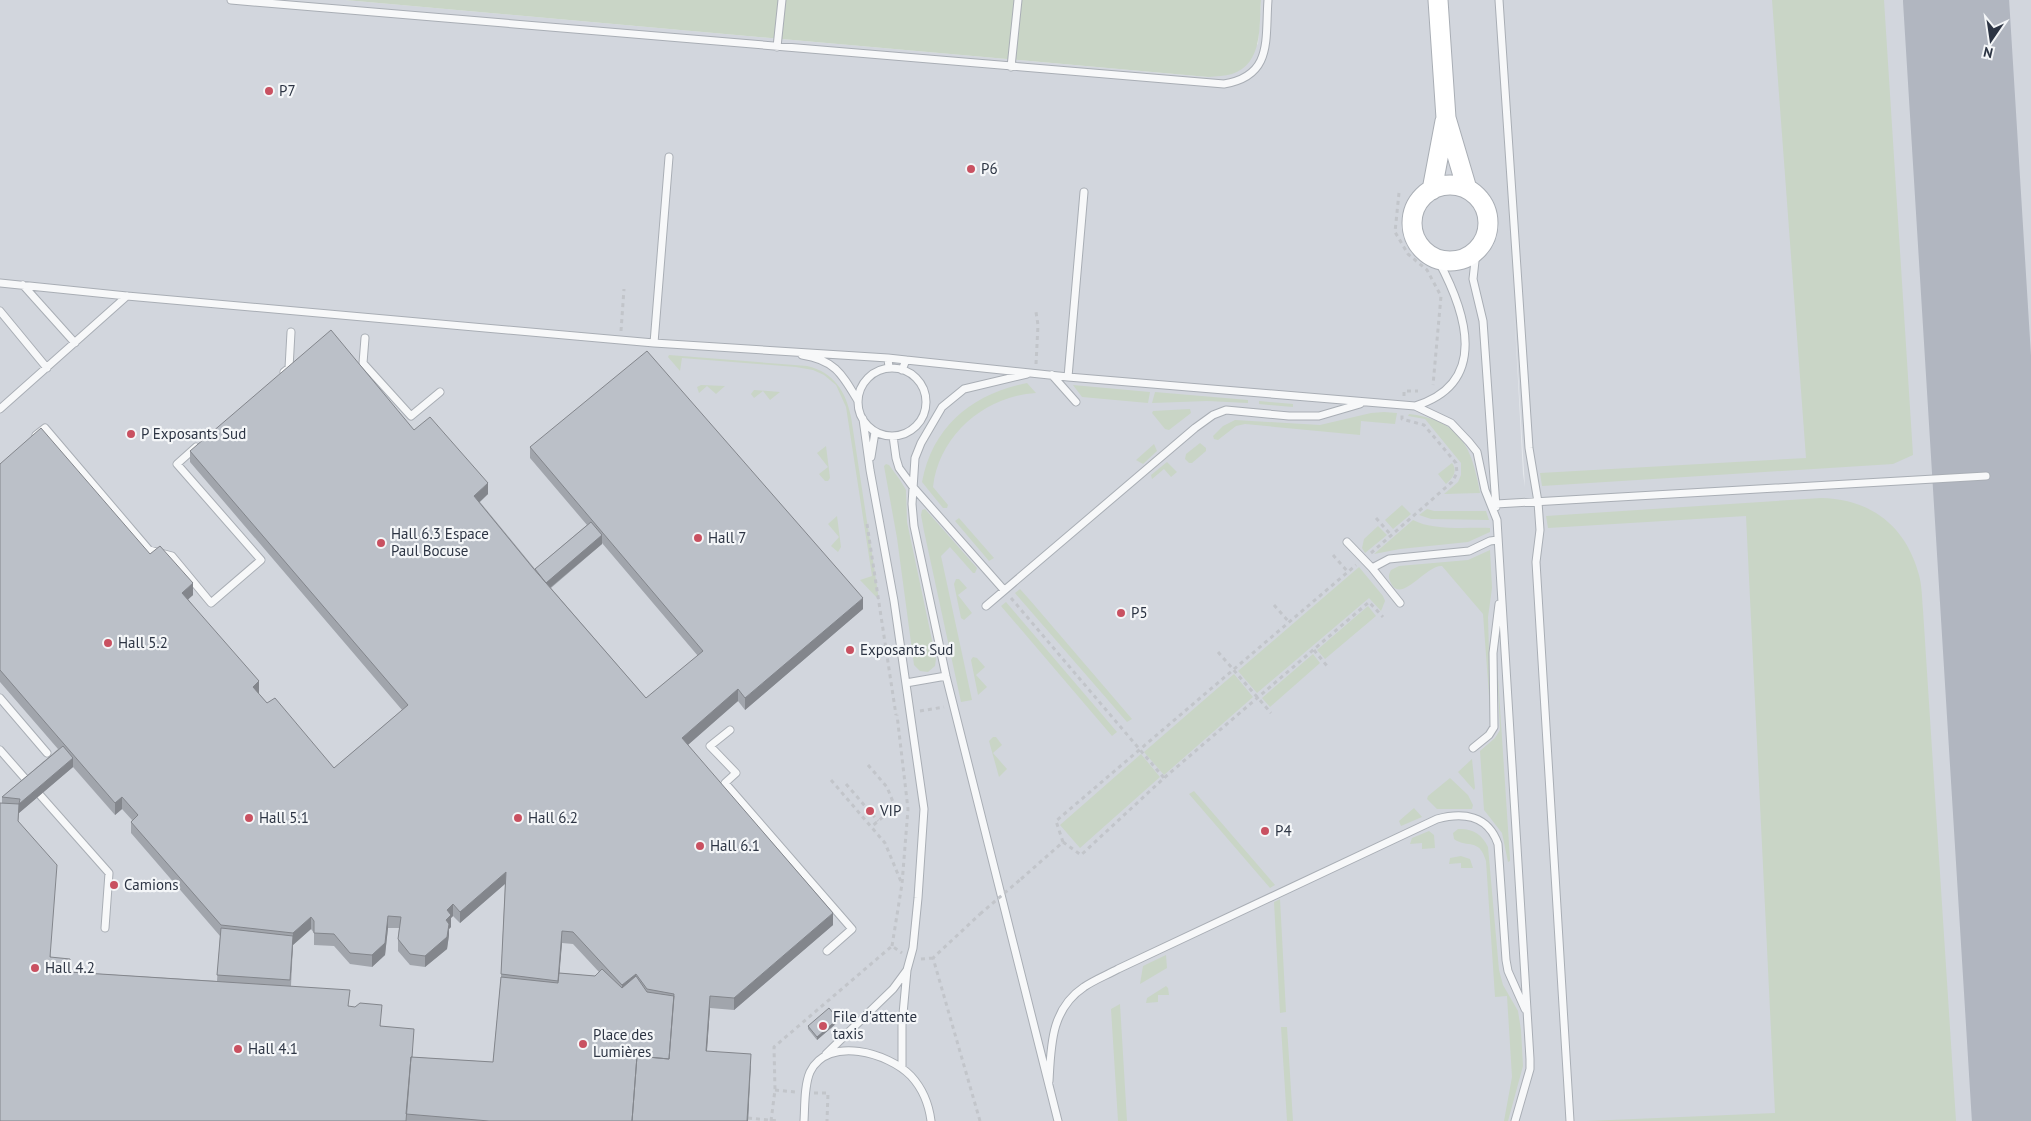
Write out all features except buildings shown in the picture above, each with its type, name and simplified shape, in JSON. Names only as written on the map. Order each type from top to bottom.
[{"type":"street","points":[[1438,0],[1446,118],[1467,189]]},
{"type":"street","points":[[1432,190],[1446,118]]},
{"type":"street","points":[[1456,185],[1467,189],[1485,206],[1488,218],[1488,231],[1484,242],[1476,252],[1464,259],[1451,262],[1438,260],[1426,254],[1412,232],[1412,219],[1415,207],[1422,197],[1432,190],[1443,186],[1456,185]]},
{"type":"lane","points":[[231,0],[1224,84],[1238,82],[1250,76],[1258,69],[1262,60],[1268,0]]},
{"type":"lane","points":[[777,47],[782,0]]},
{"type":"lane","points":[[1011,67],[1018,0]]},
{"type":"lane","points":[[1499,0],[1529,448],[1538,502],[1540,530],[1536,562],[1570,1121]]},
{"type":"lane","points":[[654,342],[669,157]]},
{"type":"lane","points":[[1068,376],[1084,192]]},
{"type":"lane","points":[[1476,252],[1473,280],[1483,322],[1496,504],[1530,1069],[1515,1121]]},
{"type":"lane","points":[[1415,406],[1432,400],[1448,390],[1456,381],[1464,362],[1465,349],[1462,324],[1455,293],[1438,260]]},
{"type":"lane","points":[[0,283],[127,296],[654,342],[792,350],[1052,375],[1403,404],[1415,406],[1451,423],[1469,442],[1477,452],[1484,490],[1497,520]]},
{"type":"lane","points":[[22,285],[75,343]]},
{"type":"lane","points":[[0,409],[127,296]]},
{"type":"lane","points":[[0,311],[46,368]]},
{"type":"lane","points":[[281,374],[289,368],[291,332]]},
{"type":"lane","points":[[365,338],[363,363],[411,416],[440,392]]},
{"type":"lane","points":[[767,350],[825,361],[842,374],[858,401],[863,419],[870,470],[894,601],[924,808],[918,898],[907,970],[902,1025],[902,1068]]},
{"type":"lane","points":[[888,358],[889,368]]},
{"type":"lane","points":[[902,370],[906,360]]},
{"type":"lane","points":[[858,401],[860,392],[871,376],[889,368],[912,374],[924,391],[926,401],[925,412],[913,429],[904,434],[893,436],[875,432],[863,419]]},
{"type":"lane","points":[[1035,372],[964,389],[942,407],[921,443],[915,458],[913,486],[914,526],[953,705],[1058,1121]]},
{"type":"lane","points":[[1052,375],[1076,402]]},
{"type":"lane","points":[[986,606],[1195,428],[1213,415],[1226,410],[1289,416],[1319,416],[1365,402]]},
{"type":"lane","points":[[30,441],[45,428],[149,550],[172,556],[212,603],[261,560],[177,464],[199,445]]},
{"type":"lane","points":[[870,470],[875,432]]},
{"type":"lane","points":[[893,436],[897,463],[913,486],[1004,590]]},
{"type":"lane","points":[[1496,504],[1986,476]]},
{"type":"lane","points":[[1372,568],[1390,559],[1469,551],[1490,541],[1498,540]]},
{"type":"lane","points":[[1347,542],[1364,558],[1400,604]]},
{"type":"lane","points":[[1473,748],[1489,735],[1494,727],[1493,653],[1501,586]]},
{"type":"lane","points":[[906,683],[946,676]]},
{"type":"lane","points":[[0,698],[47,753]]},
{"type":"lane","points":[[730,730],[710,746],[736,773],[725,783],[852,929],[827,951]]},
{"type":"lane","points":[[0,750],[29,783]]},
{"type":"lane","points":[[40,795],[109,873],[105,928]]},
{"type":"lane","points":[[1049,1088],[1054,1028],[1066,1004],[1085,987],[1118,969],[1437,819],[1450,815],[1472,816],[1489,828],[1496,838],[1507,965],[1527,1014]]},
{"type":"lane","points":[[804,1121],[808,1080],[811,1070],[893,989],[907,970]]},
{"type":"lane","points":[[824,1056],[840,1051],[868,1053],[879,1056],[902,1068],[919,1086],[929,1109],[931,1121]]},
{"type":"path","points":[[1383,617],[1369,602],[1164,778],[1081,855],[1063,842],[1056,821],[1290,622],[1456,477],[1458,468],[1456,463],[1424,425],[1402,419],[1404,391],[1416,392],[1433,385],[1441,296],[1427,270],[1408,254],[1395,232],[1399,193]]},
{"type":"path","points":[[620,339],[624,289]]},
{"type":"path","points":[[1035,372],[1038,325],[1036,312]]},
{"type":"path","points":[[1376,518],[1391,535]]},
{"type":"path","points":[[771,1121],[775,1090],[774,1047],[892,946],[902,884],[908,809],[896,715],[866,519]]},
{"type":"path","points":[[1332,555],[1348,572]]},
{"type":"path","points":[[1004,590],[1164,778]]},
{"type":"path","points":[[1274,605],[1290,622]]},
{"type":"path","points":[[1314,650],[1327,666]]},
{"type":"path","points":[[1218,652],[1272,714]]},
{"type":"path","points":[[896,715],[953,705]]},
{"type":"path","points":[[868,765],[887,787],[893,802],[889,812],[871,827]]},
{"type":"path","points":[[830,780],[885,843],[902,884]]},
{"type":"path","points":[[846,784],[878,821]]},
{"type":"path","points":[[892,946],[910,959],[934,958],[980,914],[1063,842]]},
{"type":"path","points":[[934,958],[980,1121]]},
{"type":"path","points":[[748,1118],[779,1121]]},
{"type":"shaded area","points":[[0,0],[345,0],[1208,77],[1258,44],[1261,0],[2031,0],[2031,1121],[0,1121]],"holes":[[[1514,306],[1525,487],[1523,474]]]},
{"type":"green space","points":[[345,0],[1261,0],[1259,33],[1254,53],[1249,62],[1242,69],[1232,74],[1208,77]]},
{"type":"green space","points":[[1772,0],[1884,0],[1913,455],[1893,464],[1542,486],[1540,473],[1806,458]]},
{"type":"green space","points":[[669,355],[807,366],[825,373],[837,384],[846,399],[851,417],[879,600],[860,580],[872,576],[846,407],[836,385],[824,375],[813,370],[796,367],[682,358],[680,371],[668,357]]},
{"type":"green space","points":[[1027,383],[1036,393],[1017,396],[983,410],[955,435],[944,451],[937,468],[933,487],[948,505],[947,508],[943,508],[922,482],[927,462],[935,444],[958,415],[973,404],[1007,388]]},
{"type":"green space","points":[[701,385],[725,386],[716,394],[707,386],[699,393],[697,387]]},
{"type":"green space","points":[[1073,385],[1150,392],[1148,403],[1082,397]]},
{"type":"green space","points":[[754,390],[780,392],[770,400],[763,391],[754,398],[751,394]]},
{"type":"green space","points":[[1155,392],[1248,400],[1248,403],[1207,401],[1152,403]]},
{"type":"green space","points":[[1259,401],[1293,404],[1293,407],[1259,404]]},
{"type":"green space","points":[[1190,409],[1191,413],[1169,430],[1165,429],[1152,413],[1153,411]]},
{"type":"green space","points":[[1371,413],[1397,413],[1395,424],[1361,421],[1360,435],[1245,424],[1236,426],[1218,440],[1214,439],[1213,436],[1223,426],[1235,420],[1320,425]]},
{"type":"green space","points":[[1409,414],[1440,422],[1461,438],[1473,462],[1480,493],[1444,494],[1458,482],[1461,475],[1461,463],[1425,419],[1408,416]]},
{"type":"green space","points":[[1200,443],[1206,448],[1206,451],[1192,463],[1189,463],[1185,459],[1186,454]]},
{"type":"green space","points":[[1154,444],[1157,451],[1143,464],[1136,460]]},
{"type":"green space","points":[[826,446],[830,478],[828,481],[825,481],[819,474],[828,467],[817,453]]},
{"type":"green space","points":[[1167,462],[1177,472],[1171,477],[1164,469],[1152,479],[1151,475]]},
{"type":"green space","points":[[1452,463],[1455,469],[1454,474],[1446,484],[1438,474]]},
{"type":"green space","points":[[886,464],[889,465],[906,490],[907,522],[936,659],[935,666],[928,672],[920,671],[914,665],[897,538],[884,466]]},
{"type":"green space","points":[[1821,498],[1856,504],[1884,518],[1905,542],[1920,579],[1956,1121],[1587,1121],[1775,1113],[1746,516],[1548,528],[1546,516]]},
{"type":"green space","points":[[1402,505],[1411,514],[1393,529],[1385,520]]},
{"type":"green space","points":[[925,509],[977,568],[975,573],[973,573],[950,547],[941,556],[972,700],[961,702],[921,515],[922,510]]},
{"type":"green space","points":[[1427,509],[1434,511],[1486,511],[1489,520],[1431,519],[1419,515]]},
{"type":"green space","points":[[837,516],[841,547],[838,552],[831,546],[839,537],[828,524]]},
{"type":"green space","points":[[959,518],[994,558],[989,561],[955,521]]},
{"type":"green space","points":[[1413,520],[1430,526],[1490,528],[1490,532],[1468,542],[1400,549],[1374,554]]},
{"type":"green space","points":[[1378,526],[1387,535],[1365,553],[1362,548],[1364,539]]},
{"type":"green space","points":[[1490,550],[1492,588],[1488,617],[1491,723],[1483,614],[1442,566],[1436,567],[1407,587],[1400,589],[1394,588],[1389,577],[1391,570],[1399,566],[1468,560]]},
{"type":"green space","points":[[1359,567],[1383,596],[1385,601],[1381,611],[1369,598],[1257,693],[1238,671]]},
{"type":"green space","points":[[956,579],[959,579],[967,588],[958,595],[972,613],[964,620],[961,618],[954,584]]},
{"type":"green space","points":[[1020,589],[1132,719],[1127,722],[1015,593]]},
{"type":"green space","points":[[1006,602],[1117,732],[1112,736],[1001,606]]},
{"type":"green space","points":[[1368,606],[1376,616],[1325,659],[1317,650]]},
{"type":"green space","points":[[1313,654],[1320,663],[1270,707],[1262,698]]},
{"type":"green space","points":[[973,657],[977,658],[985,667],[976,675],[987,687],[978,695],[971,660]]},
{"type":"green space","points":[[1497,662],[1510,859],[1508,862],[1502,833],[1484,810],[1480,751],[1495,738],[1500,730]]},
{"type":"green space","points":[[1234,674],[1253,697],[1164,775],[1144,752]]},
{"type":"green space","points":[[996,737],[1002,745],[993,753],[1007,769],[999,777],[989,741]]},
{"type":"green space","points":[[1141,754],[1160,777],[1080,848],[1060,825]]},
{"type":"green space","points":[[1472,759],[1475,788],[1474,790],[1458,772]]},
{"type":"green space","points":[[1450,778],[1468,795],[1473,805],[1472,809],[1437,809],[1427,799],[1428,796]]},
{"type":"green space","points":[[1194,791],[1275,885],[1270,888],[1189,794]]},
{"type":"green space","points":[[1414,808],[1422,817],[1401,826],[1399,821]]},
{"type":"green space","points":[[1458,829],[1476,833],[1488,847],[1499,970],[1503,985],[1518,1011],[1523,1066],[1508,1121],[1504,1121],[1512,1077],[1507,996],[1495,997],[1486,861],[1480,849],[1476,846],[1454,839],[1453,833]]},
{"type":"green space","points":[[1429,831],[1434,835],[1435,848],[1422,849],[1422,843],[1410,844],[1412,838]]},
{"type":"green space","points":[[1461,856],[1470,859],[1473,868],[1461,868],[1461,863],[1449,864],[1450,858]]},
{"type":"green space","points":[[1280,899],[1286,1012],[1280,1013],[1274,902]]},
{"type":"green space","points":[[1166,955],[1167,968],[1140,984],[1143,966]]},
{"type":"green space","points":[[1166,986],[1169,995],[1158,995],[1158,1002],[1146,1003],[1147,998]]},
{"type":"green space","points":[[1120,1004],[1127,1121],[1118,1121],[1111,1009]]},
{"type":"green space","points":[[1281,1027],[1287,1027],[1293,1121],[1287,1121]]},
{"type":"taxiway","points":[[1993,590],[2018,541],[2031,525]]},
{"type":"taxiway","points":[[2022,1081],[2031,1109]]},
{"type":"runway","points":[[1956,0],[2025,1121]]},
{"type":"place","name":"P7","points":[[269,91]]},
{"type":"place","name":"P6","points":[[971,169]]},
{"type":"place","name":"P Exposants Sud","points":[[131,434]]},
{"type":"place","name":"Hall 7","points":[[698,538]]},
{"type":"place","name":"Hall 6.3 Espace Paul Bocuse","points":[[381,543]]},
{"type":"place","name":"P5","points":[[1121,613]]},
{"type":"place","name":"Hall 5.2","points":[[108,643]]},
{"type":"place","name":"Exposants Sud","points":[[850,650]]},
{"type":"place","name":"VIP","points":[[870,811]]},
{"type":"place","name":"Hall 5.1","points":[[249,818]]},
{"type":"place","name":"Hall 6.2","points":[[518,818]]},
{"type":"place","name":"P4","points":[[1265,831]]},
{"type":"place","name":"Hall 6.1","points":[[700,846]]},
{"type":"place","name":"Camions","points":[[114,885]]},
{"type":"place","name":"Hall 4.2","points":[[35,968]]},
{"type":"place","name":"File d'attente taxis","points":[[823,1026]]},
{"type":"place","name":"Place des Lumières","points":[[583,1044]]},
{"type":"place","name":"Hall 4.1","points":[[238,1049]]}]
